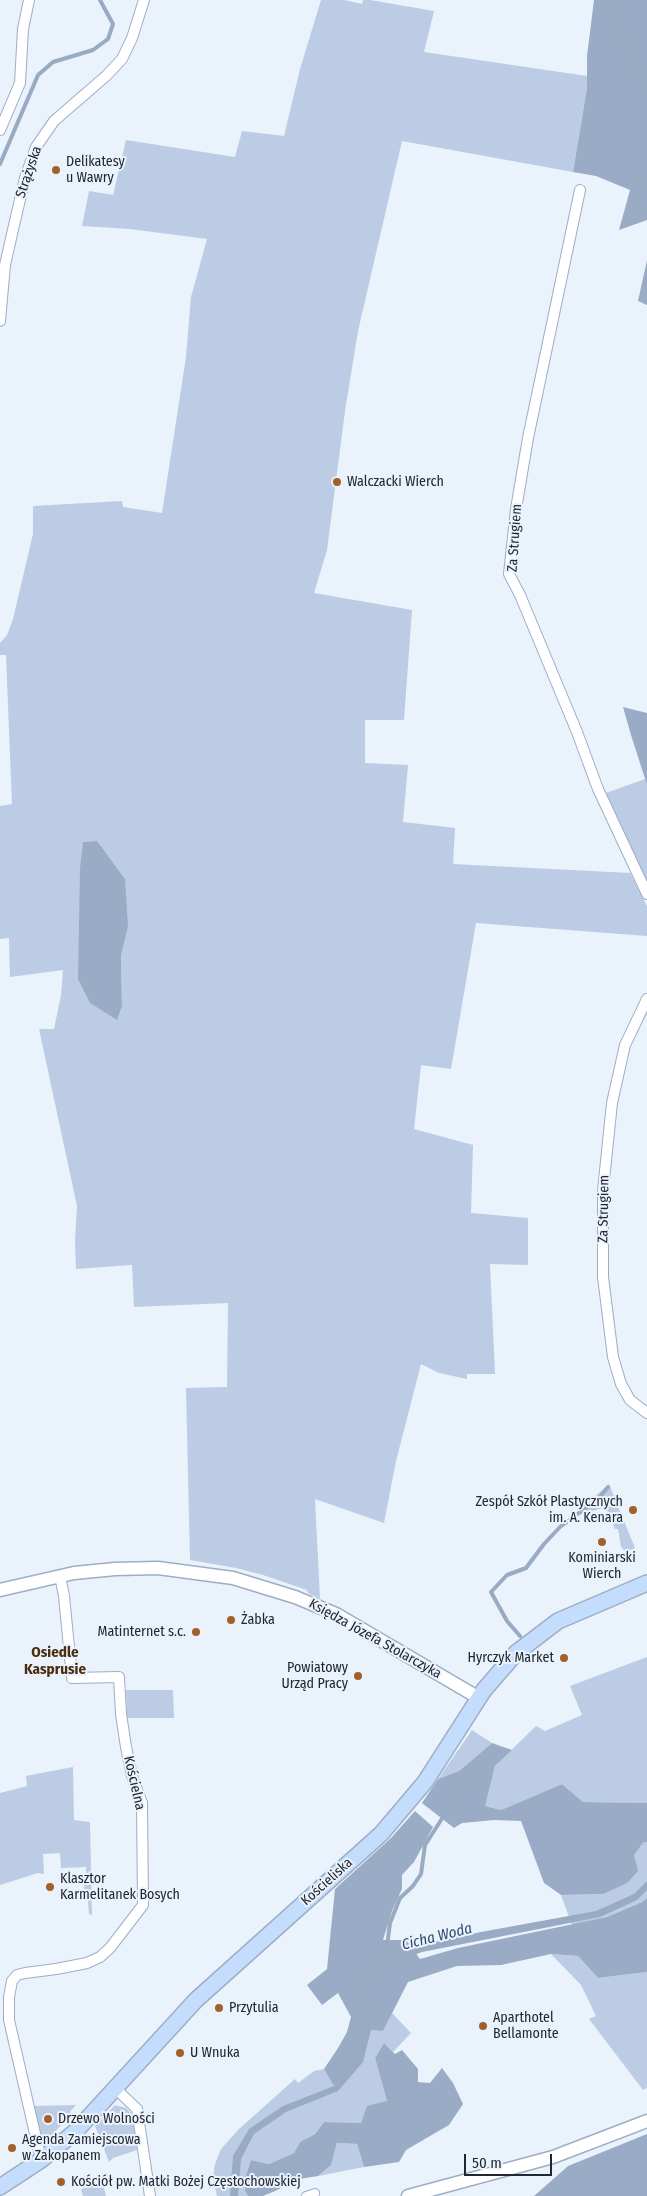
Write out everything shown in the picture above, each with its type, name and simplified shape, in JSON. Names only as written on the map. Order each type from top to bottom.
[{"type":"main road","name":"Kościeliska","points":[[0,2187],[41,2160],[76,2131],[196,2000],[356,1857],[396,1817],[425,1782],[479,1698],[506,1662],[542,1631],[575,1613],[647,1583]]},
{"type":"street","points":[[0,130],[20,83],[23,30],[29,0]]},
{"type":"street","name":"Strążyska","points":[[0,321],[3,263],[22,189],[36,148],[54,121],[106,76],[122,58],[132,38],[144,0]]},
{"type":"street","name":"Za Strugiem","points":[[580,190],[528,438],[516,509],[509,574],[520,595],[577,732],[598,789],[647,894]]},
{"type":"street","name":"Za Strugiem","points":[[647,999],[625,1045],[612,1103],[603,1190],[602,1277],[613,1357],[621,1384],[630,1400],[647,1413]]},
{"type":"street","name":"Księdza Józefa Stolarczyka","points":[[0,1590],[60,1576],[112,1569],[158,1568],[219,1575],[258,1585],[306,1601],[336,1614],[479,1698]]},
{"type":"street","name":"Kościelna","points":[[41,2160],[9,2020],[9,1997],[12,1981],[25,1972],[62,1968],[87,1963],[100,1957],[110,1948],[143,1905],[142,1803],[132,1776],[126,1747],[121,1714],[119,1677],[72,1678],[64,1596],[60,1576]]},
{"type":"street","points":[[116,2089],[137,2109],[150,2196]]},
{"type":"street","points":[[408,2196],[553,2157],[647,2121]]},
{"type":"street","points":[[306,2196],[315,2193]]},
{"type":"shaded area","points":[[321,0],[344,0],[362,4],[363,0],[370,0],[434,11],[424,52],[587,76],[587,88],[573,172],[402,141],[358,331],[345,411],[327,550],[314,593],[412,610],[404,720],[365,720],[365,763],[408,765],[403,822],[455,828],[453,864],[630,873],[647,906],[647,936],[476,923],[451,1069],[421,1065],[414,1129],[473,1145],[471,1213],[528,1218],[528,1265],[490,1264],[495,1374],[467,1374],[467,1379],[439,1373],[421,1364],[396,1461],[384,1523],[315,1499],[320,1599],[308,1593],[307,1590],[263,1575],[190,1560],[186,1388],[227,1387],[228,1303],[134,1307],[132,1265],[76,1269],[77,1206],[39,1029],[54,1029],[61,995],[63,970],[10,977],[9,938],[0,939],[0,806],[12,804],[6,655],[0,655],[0,643],[7,635],[13,619],[33,534],[33,506],[122,501],[123,507],[162,513],[186,357],[191,297],[207,239],[130,229],[82,226],[89,191],[113,195],[126,140],[235,157],[242,131],[284,136],[300,69]],"holes":[[[97,841],[128,927],[121,956],[122,1006],[83,842]]]},
{"type":"shaded area","points":[[594,0],[647,0],[647,220],[619,230],[630,190],[596,176],[573,172],[587,88],[587,56]]},
{"type":"shaded area","points":[[647,260],[647,305],[638,301]]},
{"type":"shaded area","points":[[623,707],[647,713],[647,785],[631,735]]},
{"type":"shaded area","points":[[645,779],[647,785],[647,882],[606,793]]},
{"type":"shaded area","points":[[97,841],[125,879],[128,927],[121,956],[122,1006],[117,1020],[90,1003],[78,979],[80,868],[83,842]]},
{"type":"shaded area","points":[[609,1484],[635,1548],[626,1552],[621,1547],[618,1529],[615,1529],[606,1507],[572,1517]]},
{"type":"shaded area","points":[[647,1657],[647,1803],[583,1802],[562,1784],[501,1810],[484,1806],[495,1766],[536,1726],[545,1731],[582,1715],[570,1686]]},
{"type":"shaded area","points":[[126,1690],[173,1690],[174,1718],[127,1718]]},
{"type":"shaded area","points":[[472,1730],[492,1743],[459,1771],[438,1779]]},
{"type":"shaded area","points":[[492,1743],[512,1750],[495,1766],[485,1806],[501,1810],[562,1784],[583,1802],[647,1803],[647,1842],[643,1843],[634,1855],[638,1871],[627,1883],[603,1894],[561,1895],[544,1883],[521,1821],[494,1820],[462,1823],[454,1828],[422,1803],[438,1779],[459,1771]]},
{"type":"shaded area","points":[[73,1767],[74,1820],[90,1822],[92,1915],[89,1914],[88,1901],[85,1901],[86,1867],[61,1868],[60,1853],[43,1854],[44,1874],[38,1873],[0,1885],[0,1793],[27,1786],[26,1776]]},
{"type":"shaded area","points":[[415,1811],[433,1827],[414,1862],[402,1875],[402,1889],[392,1911],[383,1940],[406,1940],[420,1959],[458,1948],[607,1917],[647,1898],[647,1972],[598,1978],[578,1956],[551,1954],[501,1965],[457,1966],[408,1982],[383,2031],[364,2030],[356,2060],[334,2086],[324,2069],[347,2032],[351,2017],[338,1993],[322,2005],[307,1985],[327,1969],[335,1889],[391,1838]]},
{"type":"shaded area","points":[[647,1842],[647,1898],[607,1917],[572,1925],[561,1895],[603,1894],[643,1843]]},
{"type":"shaded area","points":[[647,1881],[647,1890],[637,1900],[600,1917],[422,1952],[396,1962],[374,1976],[366,1988],[372,2005],[371,2030],[363,2062],[338,2091],[286,2112],[254,2134],[241,2159],[238,2196],[230,2196],[233,2156],[249,2129],[283,2106],[334,2086],[355,2060],[364,2030],[362,2006],[355,1995],[354,1984],[356,1975],[361,1969],[393,1954],[421,1945],[596,1911],[634,1894]]},
{"type":"shaded area","points":[[551,1954],[578,1956],[598,1978],[647,1972],[647,2088],[643,2090],[589,2019],[596,2016],[581,1985]]},
{"type":"shaded area","points":[[392,2013],[411,2033],[393,2052],[384,2043],[375,2058],[387,2101],[361,2123],[324,2122],[315,2134],[300,2142],[294,2153],[269,2164],[251,2160],[246,2175],[245,2191],[248,2196],[217,2196],[213,2178],[215,2164],[221,2149],[239,2129],[295,2079],[298,2083],[314,2071],[324,2069],[334,2085],[364,2030],[383,2031]]},
{"type":"shaded area","points":[[384,2043],[395,2054],[402,2050],[418,2069],[418,2082],[430,2083],[442,2068],[453,2083],[463,2104],[449,2125],[406,2150],[399,2162],[364,2167],[357,2144],[337,2143],[331,2165],[318,2176],[291,2182],[291,2180],[285,2180],[285,2186],[275,2191],[263,2196],[248,2196],[245,2191],[246,2175],[251,2160],[269,2164],[294,2153],[300,2142],[315,2134],[324,2122],[361,2123],[367,2106],[387,2101],[375,2058]]},
{"type":"shaded area","points":[[76,2105],[70,2112],[73,2114],[44,2142],[41,2139],[34,2106]]},
{"type":"shaded area","points":[[115,2105],[126,2108],[135,2117],[140,2149],[113,2158],[109,2162],[95,2126]]},
{"type":"shaded area","points":[[647,2134],[647,2196],[534,2196],[568,2166]]},
{"type":"shaded area","points":[[337,2143],[357,2144],[364,2167],[318,2176],[331,2165]]},
{"type":"shaded area","points":[[103,2184],[106,2196],[83,2196],[81,2189]]},
{"type":"waterway","points":[[0,164],[38,75],[53,62],[93,50],[108,39],[113,24],[100,0]]},
{"type":"waterway","points":[[605,5],[647,82]]},
{"type":"waterway","points":[[643,176],[647,180]]},
{"type":"waterway","points":[[520,1636],[507,1621],[491,1592],[507,1575],[526,1568],[560,1527],[599,1498],[608,1487]]},
{"type":"waterway","points":[[385,1962],[390,1923],[400,1898],[413,1886],[421,1874],[425,1845],[461,1789],[497,1749]]},
{"type":"place","name":"Delikatesy u Wawry","points":[[56,170]]},
{"type":"place","name":"Walczacki Wierch","points":[[337,482]]},
{"type":"place","name":"Zespół Szkół Plastycznych im. A. Kenara","points":[[633,1510]]},
{"type":"place","name":"Kominiarski Wierch","points":[[602,1542]]},
{"type":"place","name":"Żabka","points":[[231,1620]]},
{"type":"place","name":"Matinternet s.c.","points":[[196,1632]]},
{"type":"place","name":"Hyrczyk Market","points":[[564,1658]]},
{"type":"place","name":"Powiatowy Urząd Pracy","points":[[358,1676]]},
{"type":"place","name":"Klasztor Karmelitanek Bosych","points":[[50,1887]]},
{"type":"place","name":"Przytulia","points":[[219,2008]]},
{"type":"place","name":"Aparthotel Bellamonte","points":[[483,2026]]},
{"type":"place","name":"U Wnuka","points":[[180,2053]]},
{"type":"place","name":"Drzewo Wolności","points":[[48,2119]]},
{"type":"place","name":"Agenda Zamiejscowa w Zakopanem","points":[[12,2148]]},
{"type":"place","name":"Kościół pw. Matki Bożej Częstochowskiej","points":[[61,2182]]},
{"type":"district","name":"Osiedle Kasprusie","points":[[55,1662]]},
{"type":"water label","name":"Cicha Woda","points":[[437,1937]]}]
